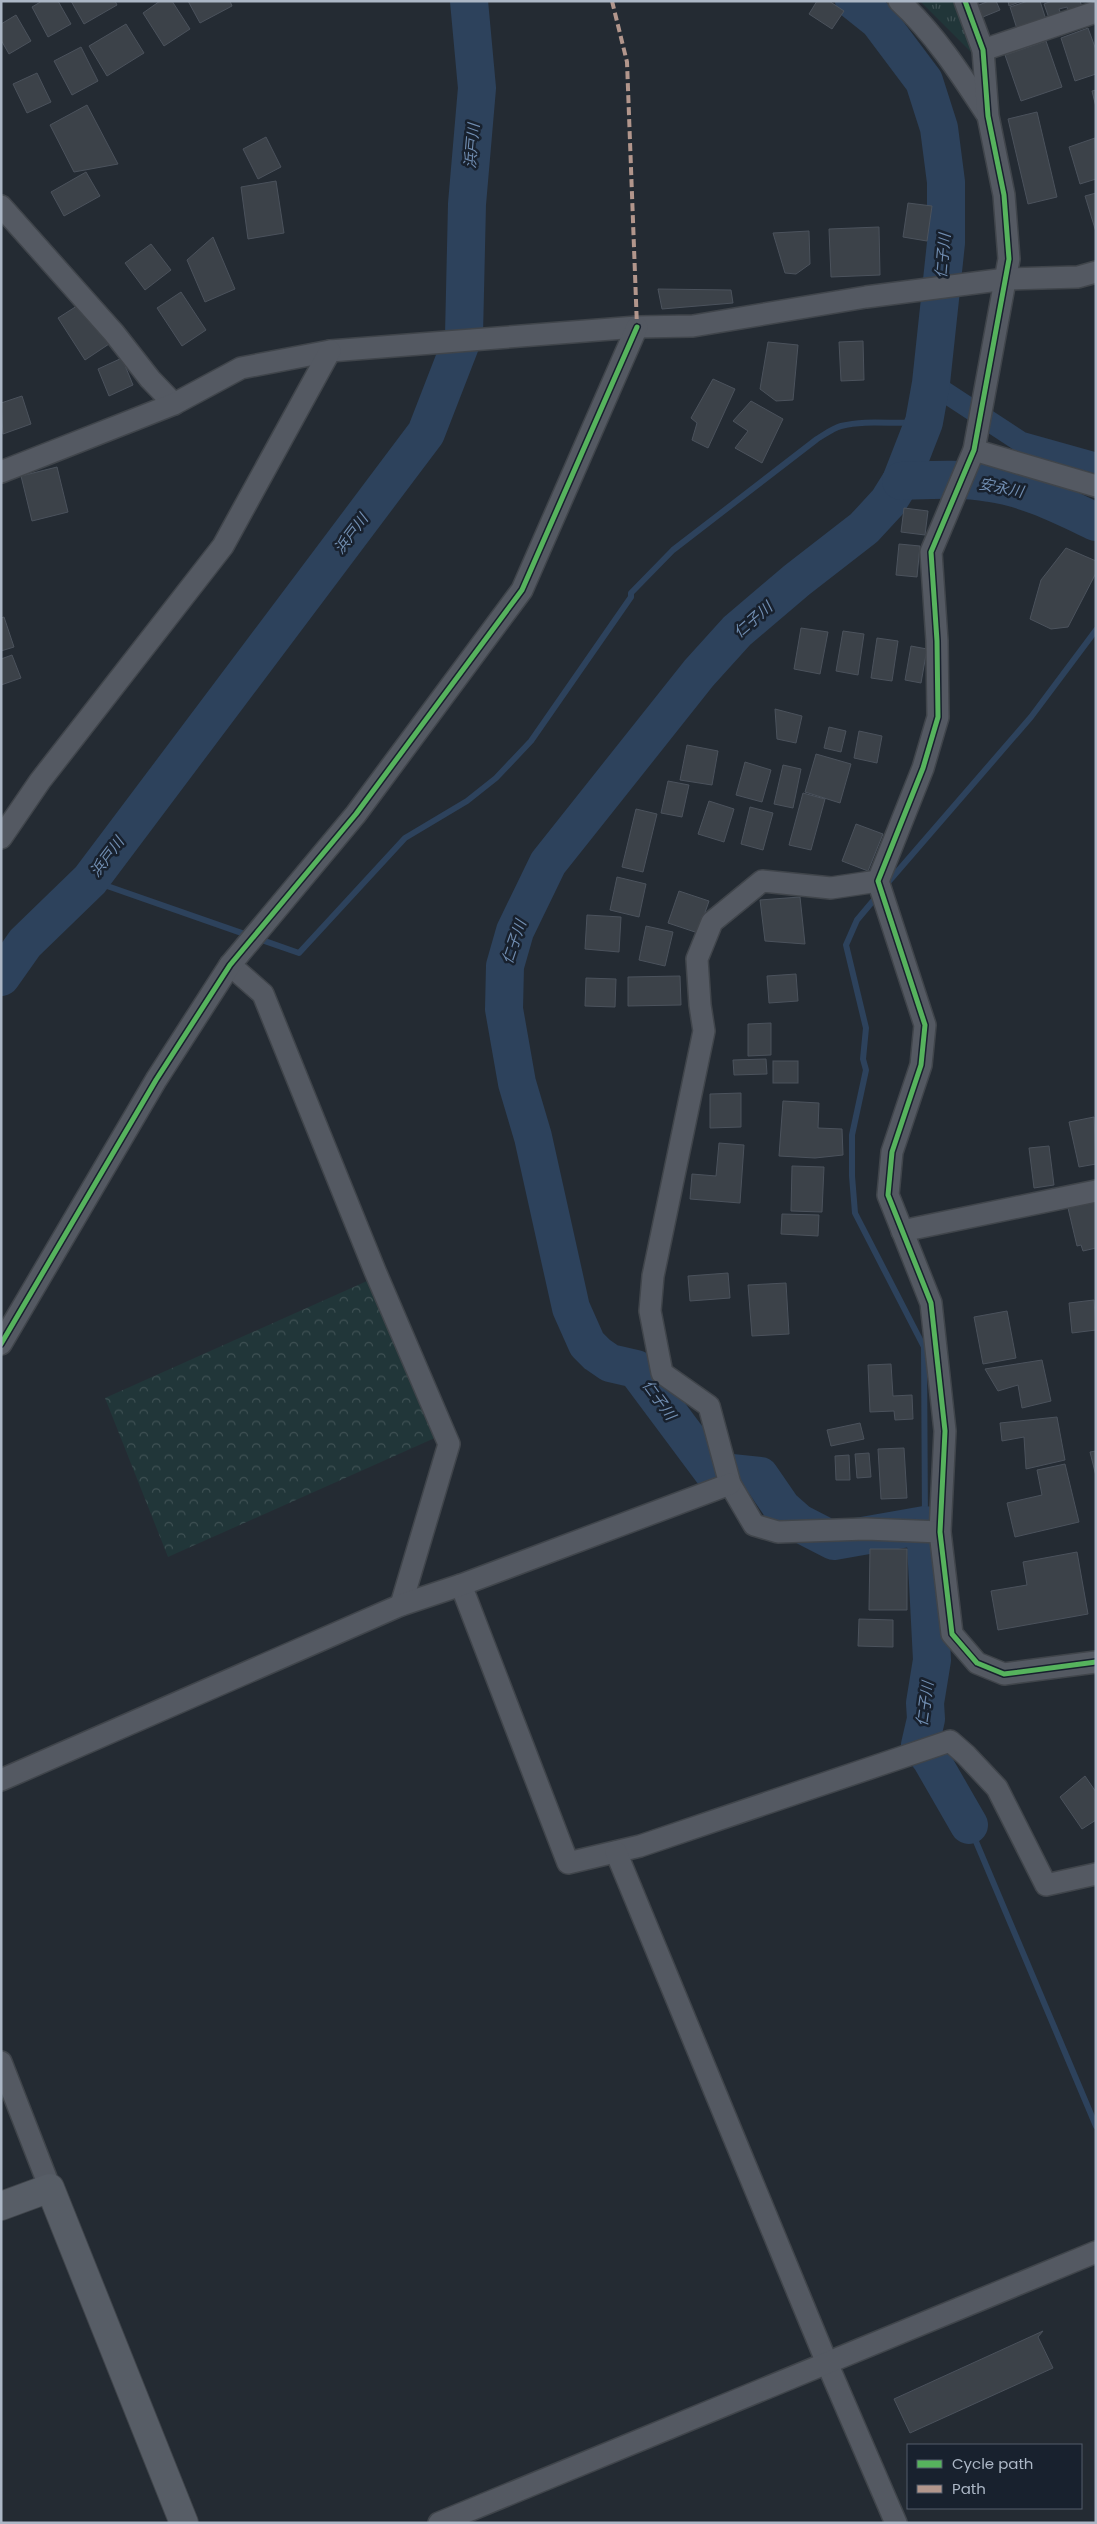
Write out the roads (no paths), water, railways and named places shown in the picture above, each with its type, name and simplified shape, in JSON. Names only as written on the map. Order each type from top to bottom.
[{"type":"street","points":[[899,1],[914,15],[954,63],[988,116]]},
{"type":"street","points":[[965,1],[983,50],[988,116],[1004,195],[1009,258],[974,450],[931,552],[937,641],[938,717],[923,768],[878,881],[925,1025],[921,1065],[892,1152],[888,1195],[931,1303],[945,1431],[940,1532],[952,1634],[977,1663],[1004,1674],[1096,1662]]},
{"type":"street","points":[[983,50],[1096,12]]},
{"type":"street","points":[[1,206],[174,404]]},
{"type":"street","points":[[1,472],[174,404],[241,368],[330,351],[637,327],[693,326],[866,297],[1006,279],[1078,277],[1096,272]]},
{"type":"street","points":[[1,1344],[156,1080],[230,965],[356,814],[522,590],[637,327]]},
{"type":"street","points":[[1,838],[40,781],[223,546],[330,351]]},
{"type":"street","points":[[974,450],[1096,486]]},
{"type":"street","points":[[878,881],[831,888],[762,881],[712,922],[697,959],[704,1031],[654,1276],[650,1311],[662,1373],[709,1406],[730,1484],[754,1525],[778,1532],[866,1529],[940,1532]]},
{"type":"street","points":[[230,965],[263,994],[375,1272],[437,1412],[449,1444],[400,1605]]},
{"type":"street","points":[[902,1230],[1096,1191]]},
{"type":"street","points":[[1,1780],[400,1605],[461,1585],[730,1484]]},
{"type":"street","points":[[461,1585],[568,1863],[616,1852],[950,1741],[997,1788],[1046,1885],[1096,1874]]},
{"type":"street","points":[[616,1852],[827,2363],[896,2523]]},
{"type":"street","points":[[1,2062],[184,2523]]},
{"type":"street","points":[[1,2206],[50,2188]]},
{"type":"street","points":[[439,2523],[1096,2252]]},
{"type":"waterway","name":"浜戸川","points":[[1,977],[25,943],[90,880],[426,433],[464,335],[467,204],[477,88],[469,1]]},
{"type":"waterway","name":"仁子川","points":[[854,1],[879,21],[924,81],[939,128],[946,182],[946,243],[931,383],[924,422],[901,481],[888,502],[864,528],[797,580],[737,631],[699,673],[548,863],[515,931],[505,966],[504,1009],[517,1083],[533,1137],[571,1308],[587,1344],[610,1363],[636,1369],[712,1471],[760,1476],[782,1508],[799,1523],[834,1541],[925,1525],[932,1660],[925,1703],[926,1719],[920,1745],[931,1759],[969,1825]]},
{"type":"waterway","points":[[931,383],[1021,442],[1096,463]]},
{"type":"waterway","points":[[90,880],[299,953],[405,838],[467,801],[496,778],[531,741],[631,597],[631,593],[673,550],[817,439],[835,428],[872,422],[924,422]]},
{"type":"waterway","name":"安永川","points":[[901,481],[957,480],[1004,485],[1044,498],[1096,522]]},
{"type":"waterway","points":[[884,887],[1031,717],[1096,630]]},
{"type":"waterway","points":[[878,895],[857,920],[846,945],[866,1028],[863,1059],[866,1070],[852,1135],[852,1176],[855,1213],[924,1347],[925,1525]]},
{"type":"waterway","points":[[969,1825],[1096,2126]]}]
